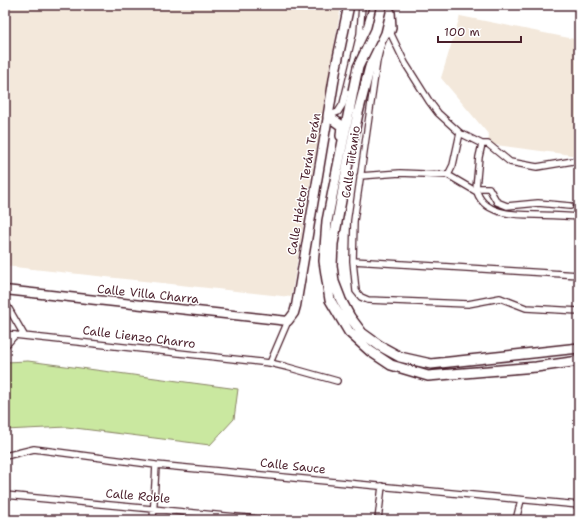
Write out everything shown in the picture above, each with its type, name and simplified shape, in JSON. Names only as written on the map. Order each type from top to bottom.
[{"type":"main road","name":"Calle Héctor Terán Terán","points":[[328,116],[336,67],[349,5]]},
{"type":"main road","points":[[368,74],[363,48],[375,5]]},
{"type":"main road","points":[[382,5],[376,30],[358,67],[325,241],[324,261],[330,300],[339,318],[349,332],[370,351],[391,365],[428,376],[536,367],[579,361]]},
{"type":"main road","points":[[387,5],[385,20],[368,74],[347,168],[333,244],[332,265],[334,282],[350,317],[362,333],[380,346],[400,357],[431,364],[579,348]]},
{"type":"main road","points":[[390,5],[390,31]]},
{"type":"main road","points":[[328,116],[341,125],[342,128],[336,163],[338,170]]},
{"type":"street","points":[[328,116],[338,112],[343,104],[360,34],[362,5]]},
{"type":"street","points":[[385,20],[405,63],[429,100],[438,113],[460,132],[482,144],[488,144],[510,162],[537,167],[579,160]]},
{"type":"street","name":"Calle Titanio","points":[[390,31],[382,43],[377,61],[354,221],[353,261],[356,291],[361,297],[368,300],[468,304],[500,298],[526,308],[579,311]]},
{"type":"street","name":"Calle Héctor Terán Terán","points":[[270,363],[296,306],[328,116]]},
{"type":"street","points":[[448,175],[453,165],[460,132]]},
{"type":"street","points":[[482,144],[479,157],[477,190],[482,200],[489,206],[500,212],[512,215],[579,217]]},
{"type":"street","points":[[360,176],[400,173],[448,175],[477,190],[489,188],[497,202],[507,206],[538,203],[570,206]]},
{"type":"street","points":[[353,261],[579,275]]},
{"type":"street","name":"Calle Villa Charra","points":[[5,290],[288,321]]},
{"type":"street","points":[[5,302],[24,335]]},
{"type":"street","name":"Calle Lienzo Charro","points":[[5,334],[270,363],[337,381]]},
{"type":"street","points":[[5,346],[15,335]]},
{"type":"street","name":"Calle Sauce","points":[[5,456],[34,450],[156,465],[579,505]]},
{"type":"street","points":[[153,520],[156,465]]},
{"type":"street","points":[[378,520],[382,486]]},
{"type":"street","name":"Calle Roble","points":[[5,495],[268,520]]},
{"type":"street","points":[[516,520],[521,500]]},
{"type":"shaded area","points":[[5,5],[341,6],[291,297],[5,266]]},
{"type":"shaded area","points":[[460,16],[579,40],[579,156],[488,144],[489,135],[441,78]]},
{"type":"green space","points":[[28,361],[238,389],[234,419],[210,445],[67,427],[5,430],[5,362]]}]
